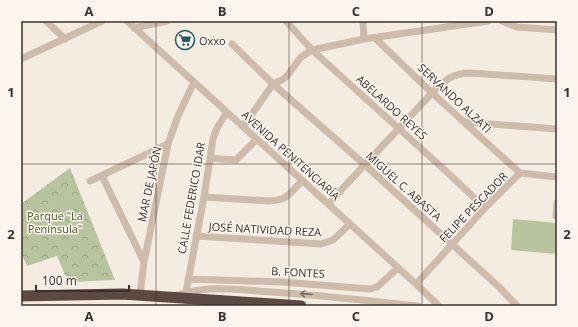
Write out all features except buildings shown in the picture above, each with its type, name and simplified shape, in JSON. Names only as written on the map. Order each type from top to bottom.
[{"type":"highway","points":[[21,296],[99,294],[140,295],[301,306]]},
{"type":"street","points":[[46,21],[65,39]]},
{"type":"street","points":[[21,59],[102,21]]},
{"type":"street","name":"AVENIDA PENITENCIARÍA","points":[[126,21],[439,306]]},
{"type":"street","points":[[134,28],[167,21]]},
{"type":"street","name":"ABELARDO REYES","points":[[286,21],[312,50],[485,208]]},
{"type":"street","points":[[363,21],[364,39]]},
{"type":"street","points":[[243,127],[273,84],[287,76],[301,57],[312,50],[364,39],[488,21]]},
{"type":"street","points":[[502,21],[517,27],[557,30]]},
{"type":"street","name":"SERVANDO ALZATI","points":[[375,38],[432,93],[520,173]]},
{"type":"street","name":"MIGUEL C. ABASTA","points":[[232,44],[273,84],[499,286],[517,306]]},
{"type":"street","points":[[328,204],[444,81],[460,73],[557,80]]},
{"type":"street","name":"MAR DE JAPÓN","points":[[140,295],[144,262],[168,144],[178,116],[194,82]]},
{"type":"street","name":"CALLE FEDERICO IDAR","points":[[186,292],[204,197],[211,148],[215,133],[227,112]]},
{"type":"street","points":[[465,122],[557,129]]},
{"type":"street","points":[[210,158],[236,160],[256,140]]},
{"type":"street","points":[[90,181],[168,144]]},
{"type":"street","name":"FELIPE PESCADOR","points":[[416,284],[485,208],[520,173],[557,177]]},
{"type":"street","points":[[102,176],[144,262]]},
{"type":"street","points":[[204,197],[279,201],[285,198],[302,181]]},
{"type":"street","points":[[556,216],[557,203]]},
{"type":"street","name":"JOSÉ NATIVIDAD REZA","points":[[196,236],[321,244],[333,240],[350,224]]},
{"type":"street","name":"B. FONTES","points":[[188,279],[282,282],[370,289],[376,288],[398,268]]},
{"type":"street","points":[[344,298],[358,288]]},
{"type":"street","points":[[173,297],[196,290],[224,289],[344,298],[418,306]]},
{"type":"green space","name":"Parque \"La Península\"","points":[[70,168],[115,280],[68,282],[57,256],[27,266],[21,253],[21,204]]},
{"type":"green space","points":[[77,194],[82,203],[62,213],[57,204]]},
{"type":"green space","points":[[43,210],[48,220],[26,231],[21,221]]},
{"type":"green space","points":[[513,219],[557,223],[557,254],[511,250]]},
{"type":"place","name":"Oxxo","points":[[185,40]]}]
